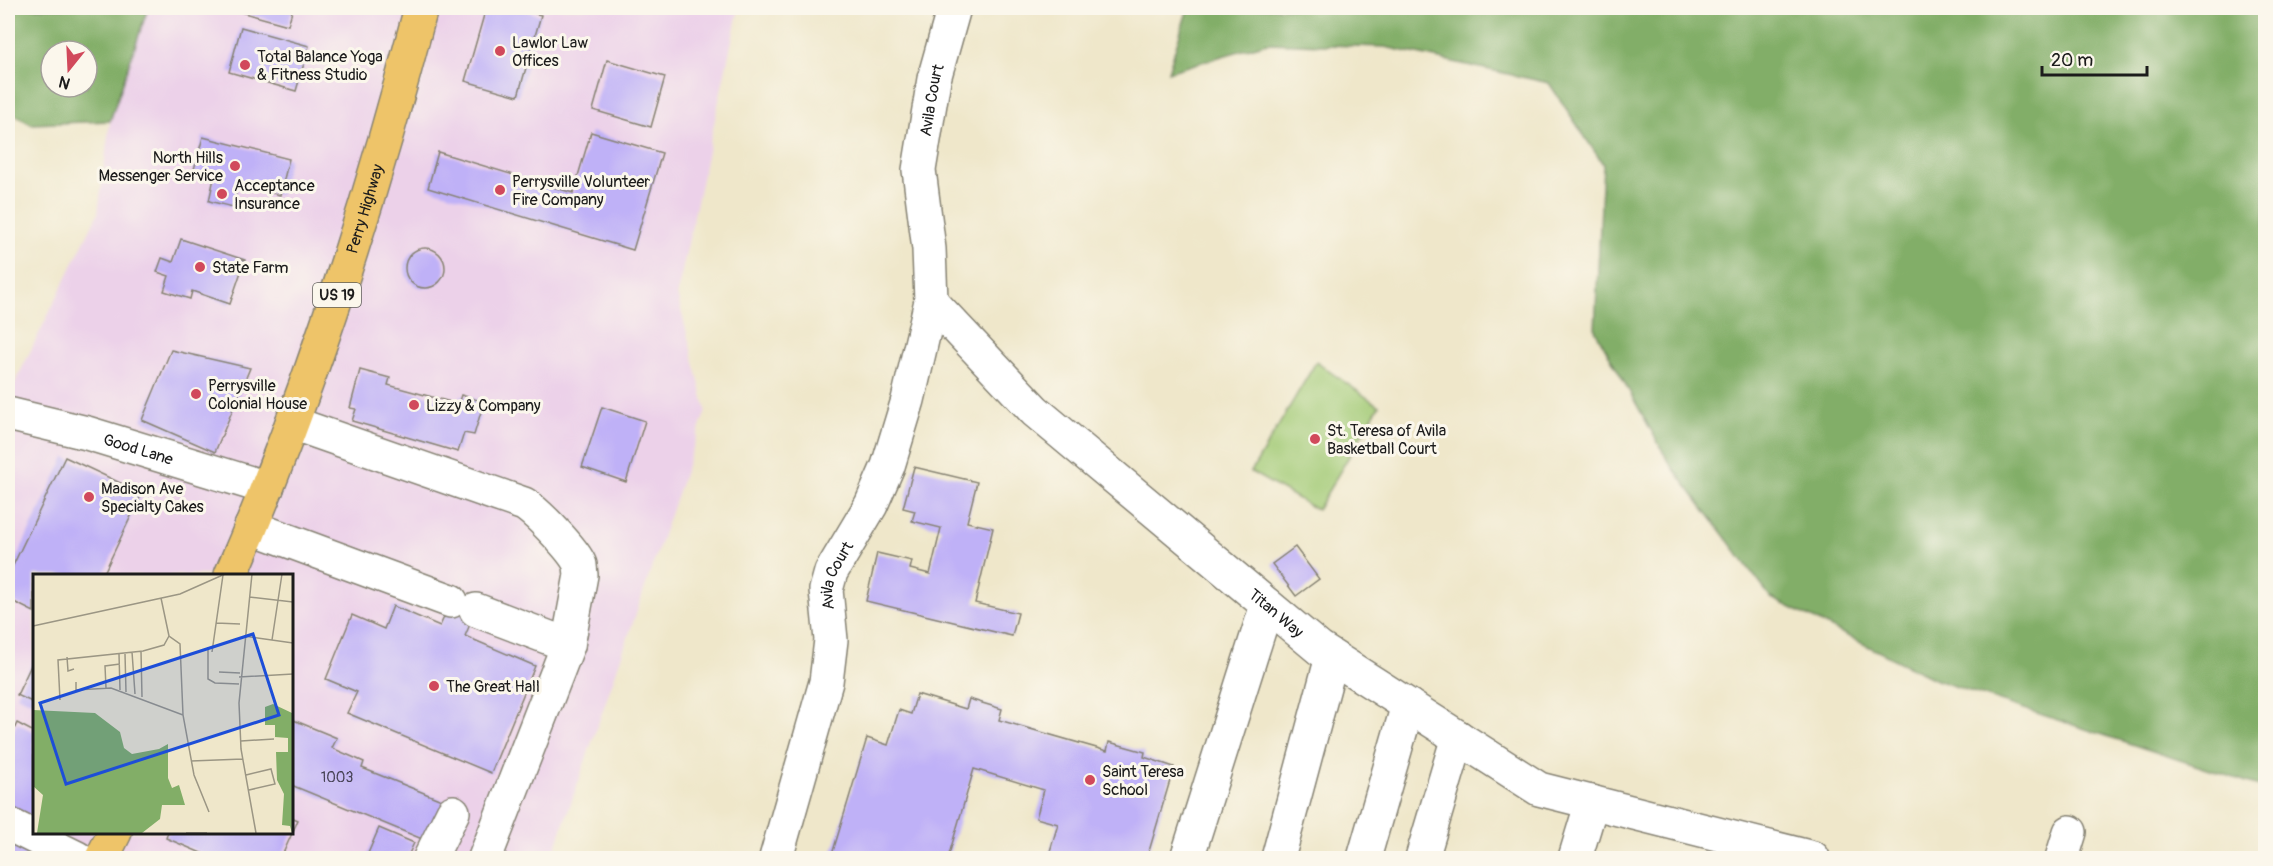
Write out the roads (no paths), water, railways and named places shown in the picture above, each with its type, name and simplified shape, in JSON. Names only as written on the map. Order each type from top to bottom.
[{"type":"main road","name":"Perry Highway","points":[[231,574],[292,423],[355,238],[421,8]]},
{"type":"main road","points":[[102,858],[114,833]]},
{"type":"street","name":"Avila Court","points":[[776,858],[826,682],[831,640],[826,590],[831,572],[871,505],[888,466],[908,400],[931,301],[930,249],[919,170],[934,79],[954,8]]},
{"type":"street","name":"Titan Way","points":[[931,301],[1035,411],[1267,605],[1332,657],[1539,789],[1813,858]]},
{"type":"street","name":"Good Lane","points":[[8,414],[87,433],[267,488]]},
{"type":"street","points":[[292,423],[524,504],[535,510],[580,566],[581,575],[568,645],[485,858]]},
{"type":"street","points":[[251,526],[568,645]]},
{"type":"street","points":[[1187,858],[1267,605]]},
{"type":"street","points":[[1278,858],[1332,657]]},
{"type":"street","points":[[1364,858],[1408,705]]},
{"type":"street","points":[[1422,858],[1458,737]]},
{"type":"street","points":[[1575,858],[1592,802]]},
{"type":"street","points":[[430,858],[453,812]]},
{"type":"street","points":[[8,824],[77,858]]},
{"type":"place","name":"Lawlor Law Offices","points":[[500,51]]},
{"type":"place","name":"Total Balance Yoga & Fitness Studio","points":[[245,65]]},
{"type":"place","name":"North Hills Messenger Service","points":[[235,166]]},
{"type":"place","name":"Perrysville Volunteer Fire Company","points":[[500,190]]},
{"type":"place","name":"Acceptance Insurance","points":[[222,194]]},
{"type":"place","name":"State Farm","points":[[200,267]]},
{"type":"place","name":"Perrysville Colonial House","points":[[196,394]]},
{"type":"place","name":"Lizzy & Company","points":[[414,405]]},
{"type":"place","name":"St. Teresa of Avila Basketball Court","points":[[1315,439]]},
{"type":"place","name":"Madison Ave Specialty Cakes","points":[[89,497]]},
{"type":"place","name":"The Great Hall","points":[[434,686]]},
{"type":"place","name":"Saint Teresa School","points":[[1090,780]]}]
